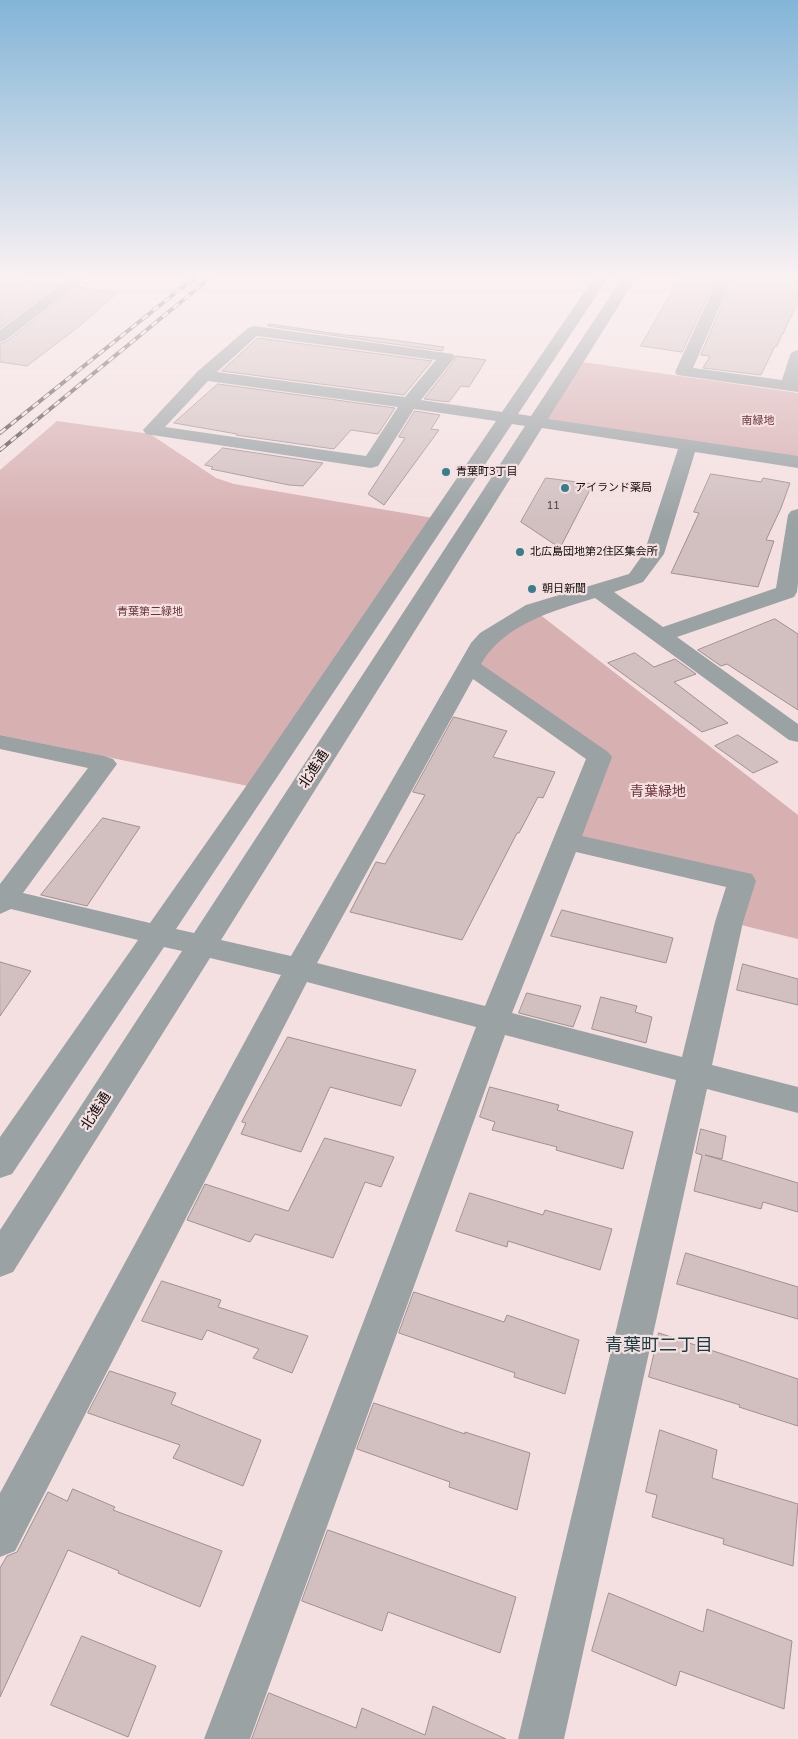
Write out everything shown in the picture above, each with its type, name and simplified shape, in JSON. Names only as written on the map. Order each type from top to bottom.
[{"type":"street","points":[[222,359],[204,375],[152,430],[371,462],[409,403],[445,359]]},
{"type":"street","points":[[0,1164],[434,527],[545,359]]},
{"type":"street","name":"北進通","points":[[0,1261],[577,359]]},
{"type":"street","points":[[689,359],[683,372],[793,387],[797,359]]},
{"type":"street","points":[[204,375],[409,403],[504,419],[536,422],[798,462]]},
{"type":"street","points":[[0,1536],[299,969],[469,666],[488,638],[534,610],[636,578],[654,554],[688,446]]},
{"type":"street","points":[[660,636],[792,596],[798,515]]},
{"type":"street","points":[[596,589],[798,734]]},
{"type":"street","points":[[226,1739],[494,1022],[599,756],[469,666]]},
{"type":"street","points":[[0,742],[104,764],[2,900],[158,934],[299,969],[494,1022],[798,1100]]},
{"type":"street","points":[[541,1739],[729,922],[742,881],[567,841]]},
{"type":"green space","name":"南緑地","points":[[582,362],[798,393],[798,462],[536,422]]},
{"type":"green space","name":"青葉第二緑地","points":[[57,421],[150,434],[216,478],[234,484],[439,519],[258,788],[0,735],[0,470]]},
{"type":"green space","name":"青葉緑地","points":[[534,610],[798,815],[798,939],[729,922],[742,881],[567,841],[599,756],[469,666]]},
{"type":"building","points":[[0,359],[36,359],[27,366],[0,362]]},
{"type":"building","points":[[235,359],[418,359],[432,361],[404,395],[222,371]]},
{"type":"building","points":[[455,359],[486,360],[469,387],[461,386],[449,402],[424,399]]},
{"type":"building","points":[[708,359],[769,359],[761,375],[703,368]]},
{"type":"building","points":[[218,384],[395,408],[378,434],[351,430],[334,449],[236,435],[174,423]]},
{"type":"building","points":[[415,411],[440,415],[431,429],[439,430],[384,505],[368,494],[405,438],[399,437]]},
{"type":"building","points":[[223,448],[323,463],[303,486],[289,485],[211,469],[213,467],[205,465]]},
{"type":"building","points":[[711,474],[761,482],[763,478],[790,483],[766,540],[774,541],[758,587],[671,573],[699,513],[694,512]]},
{"type":"building","points":[[546,478],[593,484],[560,548],[521,522]]},
{"type":"building","points":[[775,619],[798,634],[798,710],[727,664],[721,666],[698,650]]},
{"type":"building","points":[[635,653],[654,667],[675,659],[696,674],[674,682],[728,723],[702,732],[608,663]]},
{"type":"building","points":[[454,717],[507,731],[493,757],[555,772],[543,798],[538,797],[519,833],[517,833],[462,940],[350,912],[376,862],[385,864],[425,795],[413,792]]},
{"type":"building","points":[[738,735],[778,762],[753,773],[715,746]]},
{"type":"building","points":[[103,818],[140,827],[87,906],[41,895]]},
{"type":"building","points":[[562,910],[673,938],[666,963],[551,936]]},
{"type":"building","points":[[0,962],[31,971],[0,1016]]},
{"type":"building","points":[[743,964],[798,979],[798,1005],[737,990]]},
{"type":"building","points":[[527,993],[581,1006],[573,1027],[519,1013]]},
{"type":"building","points":[[601,997],[637,1006],[635,1012],[652,1017],[646,1043],[592,1029]]},
{"type":"building","points":[[288,1037],[416,1070],[401,1106],[330,1087],[301,1152],[241,1134],[246,1123],[242,1122]]},
{"type":"building","points":[[490,1087],[559,1105],[557,1110],[633,1132],[623,1169],[556,1150],[557,1147],[492,1130],[495,1122],[480,1117]]},
{"type":"building","points":[[701,1129],[726,1136],[722,1159],[705,1155],[798,1183],[798,1212],[763,1202],[761,1209],[694,1191],[702,1155],[696,1153]]},
{"type":"building","points":[[325,1138],[394,1157],[381,1187],[365,1182],[333,1258],[255,1234],[250,1242],[187,1220],[205,1184],[288,1211]]},
{"type":"building","points":[[470,1193],[543,1215],[545,1210],[612,1229],[600,1270],[508,1241],[507,1247],[456,1231]]},
{"type":"building","points":[[686,1253],[798,1287],[798,1319],[677,1284]]},
{"type":"building","points":[[162,1281],[221,1300],[218,1307],[308,1336],[292,1373],[253,1358],[259,1349],[207,1330],[202,1340],[142,1321]]},
{"type":"building","points":[[414,1292],[504,1322],[507,1315],[579,1340],[565,1394],[514,1377],[515,1373],[399,1333]]},
{"type":"building","points":[[659,1333],[798,1379],[798,1426],[739,1407],[740,1405],[649,1377]]},
{"type":"building","points":[[110,1371],[176,1393],[171,1404],[261,1440],[243,1486],[173,1458],[180,1445],[88,1413]]},
{"type":"building","points":[[374,1403],[465,1434],[465,1432],[530,1453],[517,1510],[449,1487],[450,1482],[357,1449]]},
{"type":"building","points":[[660,1430],[717,1450],[712,1478],[798,1504],[793,1566],[723,1544],[724,1539],[652,1517],[657,1495],[646,1492]]},
{"type":"building","points":[[73,1489],[115,1507],[113,1510],[222,1551],[200,1607],[68,1550],[0,1697],[0,1568],[7,1556],[17,1552],[48,1492],[67,1501]]},
{"type":"building","points":[[328,1530],[516,1597],[500,1653],[388,1612],[382,1631],[302,1601]]},
{"type":"building","points":[[609,1593],[703,1632],[707,1609],[792,1641],[784,1709],[680,1671],[676,1686],[592,1651]]},
{"type":"building","points":[[82,1636],[156,1666],[128,1737],[51,1705]]},
{"type":"building","points":[[269,1693],[356,1728],[362,1708],[425,1735],[433,1706],[506,1739],[252,1739]]},
{"type":"railway","points":[[0,433],[92,359]]},
{"type":"railway","points":[[0,450],[111,359]]},
{"type":"place","name":"青葉町3丁目","points":[[446,472]]},
{"type":"place","name":"アイランド薬局","points":[[565,488]]},
{"type":"place","name":"北広島団地第2住区集会所","points":[[520,552]]},
{"type":"place","name":"朝日新聞","points":[[532,589]]},
{"type":"district","name":"青葉町二丁目","points":[[659,1346]]}]
